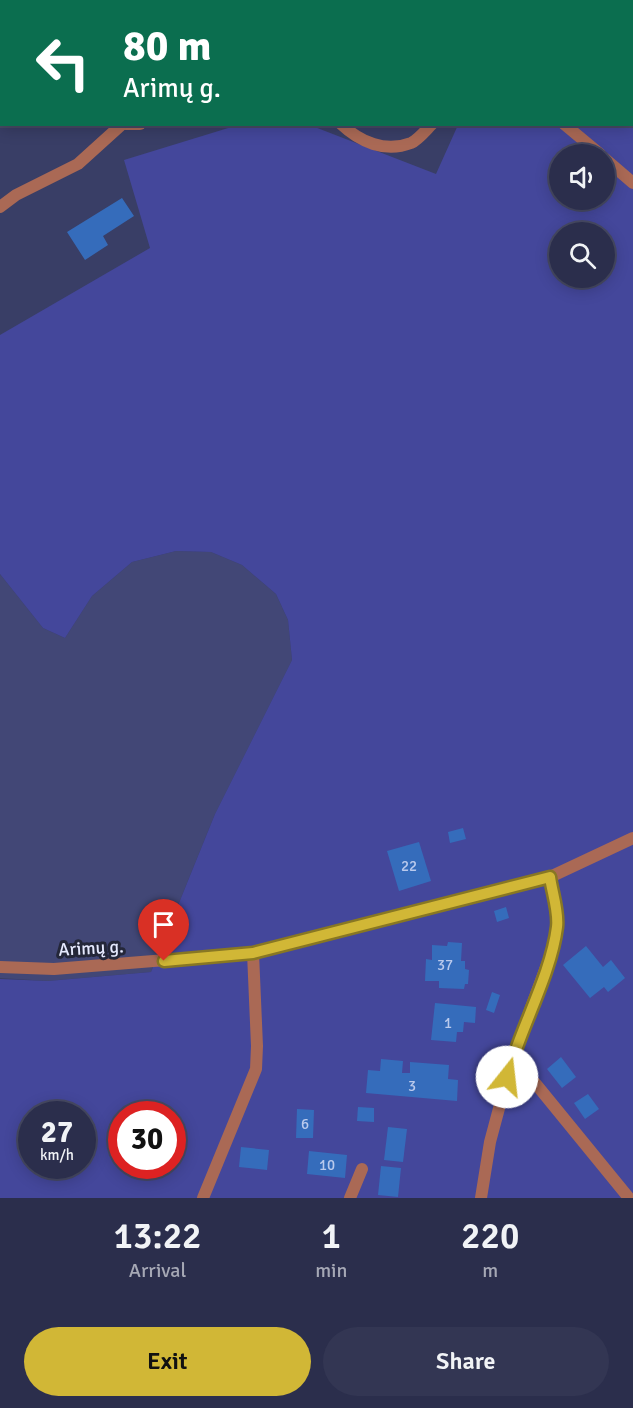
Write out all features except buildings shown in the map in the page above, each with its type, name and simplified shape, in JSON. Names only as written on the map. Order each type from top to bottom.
[{"type":"street","points":[[0,207],[16,195],[78,164],[116,126]]},
{"type":"street","points":[[344,126],[371,144],[389,148],[412,142],[430,126]]},
{"type":"street","points":[[566,126],[588,144]]},
{"type":"street","points":[[615,167],[633,183]]},
{"type":"street","name":"Arimų g.","points":[[0,967],[54,969],[253,953],[550,877],[633,838]]},
{"type":"street","points":[[482,1198],[490,1142],[513,1056],[549,959],[558,926],[550,877]]},
{"type":"street","points":[[203,1198],[256,1068],[253,953]]},
{"type":"street","points":[[513,1056],[629,1198]]},
{"type":"street","points":[[350,1198],[362,1169]]},
{"type":"shaded area","points":[[235,126],[312,126],[436,174],[458,126],[633,126],[633,1198],[0,1198],[0,979],[48,981],[151,972],[215,814],[292,660],[288,620],[276,594],[242,565],[211,552],[176,551],[132,562],[92,596],[65,638],[43,628],[0,574],[0,335],[150,248],[124,160]]},
{"type":"shaded area","points":[[176,551],[211,552],[242,565],[276,594],[288,620],[292,660],[215,814],[151,972],[48,981],[0,978],[0,574],[43,628],[65,638],[92,596],[132,562]]},
{"type":"route","points":[[164,961],[253,953],[550,877],[558,926],[549,959],[507,1077]]}]
